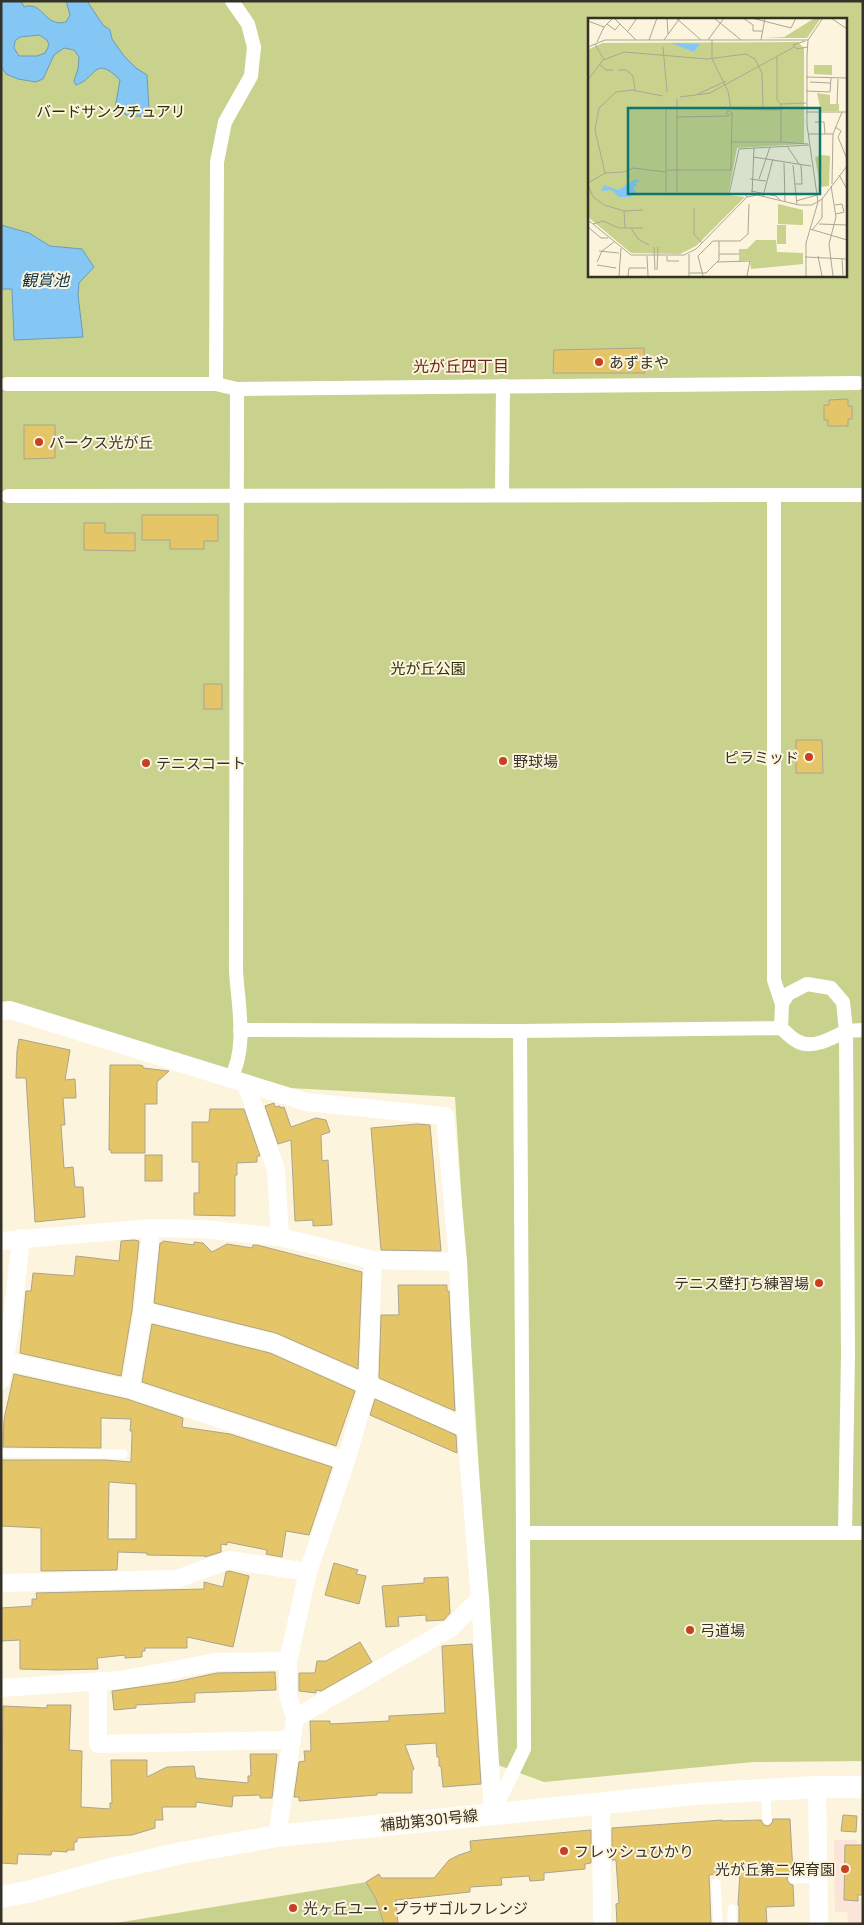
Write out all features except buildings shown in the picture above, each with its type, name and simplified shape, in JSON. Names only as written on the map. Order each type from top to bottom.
[{"type":"street","points":[[216,384],[217,162],[225,122],[251,76],[254,48],[248,24],[232,1]]},
{"type":"street","points":[[7,384],[216,384],[237,389],[858,383]]},
{"type":"street","points":[[502,495],[503,386]]},
{"type":"street","points":[[237,389],[236,971],[240,1051],[236,1069],[238,1082],[276,1170],[280,1236]]},
{"type":"street","points":[[774,495],[774,980],[782,1004],[781,1028]]},
{"type":"street","points":[[8,496],[863,495]]},
{"type":"street","points":[[782,1004],[788,994],[807,984],[831,988],[844,1002],[846,1031],[848,1355],[845,1533]]},
{"type":"street","points":[[1,1011],[10,1010],[306,1102],[445,1116],[458,1262],[466,1428],[480,1598],[493,1813]]},
{"type":"street","points":[[240,1030],[520,1031],[781,1028],[798,1042],[815,1044],[846,1031],[863,1030]]},
{"type":"street","points":[[493,1813],[524,1748],[520,1031]]},
{"type":"street","points":[[1,1241],[151,1228],[202,1229],[280,1236],[372,1260],[458,1262]]},
{"type":"street","points":[[130,1389],[142,1311],[151,1228]]},
{"type":"street","points":[[1,1380],[13,1311],[21,1238]]},
{"type":"street","points":[[277,1836],[295,1718],[288,1695],[288,1661],[308,1572],[346,1461],[368,1385],[372,1260]]},
{"type":"street","points":[[142,1311],[273,1343],[466,1428]]},
{"type":"street","points":[[848,1355],[863,1355]]},
{"type":"street","points":[[3,1360],[130,1389],[346,1461]]},
{"type":"street","points":[[524,1533],[863,1533]]},
{"type":"street","points":[[1,1583],[177,1579],[229,1560],[308,1572]]},
{"type":"street","points":[[295,1718],[451,1628],[480,1598]]},
{"type":"street","points":[[1,1688],[120,1680],[216,1662],[288,1661]]},
{"type":"street","points":[[98,1681],[98,1744],[292,1740]]},
{"type":"street","name":"補助第301号線","points":[[1,1897],[182,1853],[277,1836],[694,1794],[863,1786]]},
{"type":"street","points":[[818,1787],[819,1924]]},
{"type":"street","points":[[601,1803],[602,1924]]},
{"type":"lane","points":[[1,1453],[123,1454]]},
{"type":"lane","points":[[766,1790],[767,1820]]},
{"type":"lane","points":[[793,1879],[818,1878]]},
{"type":"lane","points":[[716,1883],[718,1924]]},
{"type":"lane","points":[[732,1909],[732,1924]]},
{"type":"shaded area","name":"光が丘第二保育園","points":[[834,1840],[857,1840],[857,1898],[863,1898],[863,1924],[848,1924],[847,1912],[835,1912]]},
{"type":"green space","name":"光が丘公園","points":[[1,1],[863,1],[863,1761],[753,1762],[544,1782],[498,1765],[455,1097],[290,1088],[1,1004]]},
{"type":"green space","name":"光ヶ丘ユー・プラザゴルフレンジ","points":[[366,1882],[376,1899],[384,1924],[110,1924]]},
{"type":"water","points":[[1,1],[21,1],[24,7],[35,7],[48,18],[59,23],[66,22],[70,15],[66,1],[87,1],[103,25],[110,30],[112,39],[124,56],[136,68],[147,75],[149,110],[145,116],[128,116],[115,108],[120,80],[112,72],[105,69],[100,68],[96,70],[83,82],[76,85],[74,81],[79,57],[74,50],[64,48],[54,55],[43,79],[36,82],[18,79],[6,74],[1,66]],"holes":[[[39,35],[47,40],[49,45],[45,53],[37,56],[19,56],[14,48],[15,41],[20,37]]]},
{"type":"water","name":"観賞池","points":[[1,225],[29,233],[50,246],[82,249],[94,267],[79,283],[78,295],[83,337],[14,340],[12,289],[1,289]]},
{"type":"place","name":"あずまや","points":[[599,362]]},
{"type":"place","name":"パークス光が丘","points":[[39,442]]},
{"type":"place","name":"ピラミッド","points":[[809,757]]},
{"type":"place","name":"野球場","points":[[503,761]]},
{"type":"place","name":"テニスコート","points":[[146,763]]},
{"type":"place","name":"テニス壁打ち練習場","points":[[819,1283]]},
{"type":"place","name":"弓道場","points":[[690,1630]]},
{"type":"place","name":"フレッシュひかり","points":[[564,1851]]},
{"type":"place","name":"光が丘第二保育園","points":[[845,1869]]},
{"type":"place","name":"光ヶ丘ユー・プラザゴルフレンジ","points":[[293,1908]]},
{"type":"district","name":"光が丘四丁目","points":[[461,366]]},
{"type":"park label","name":"バードサンクチュアリ","points":[[111,111]]}]
